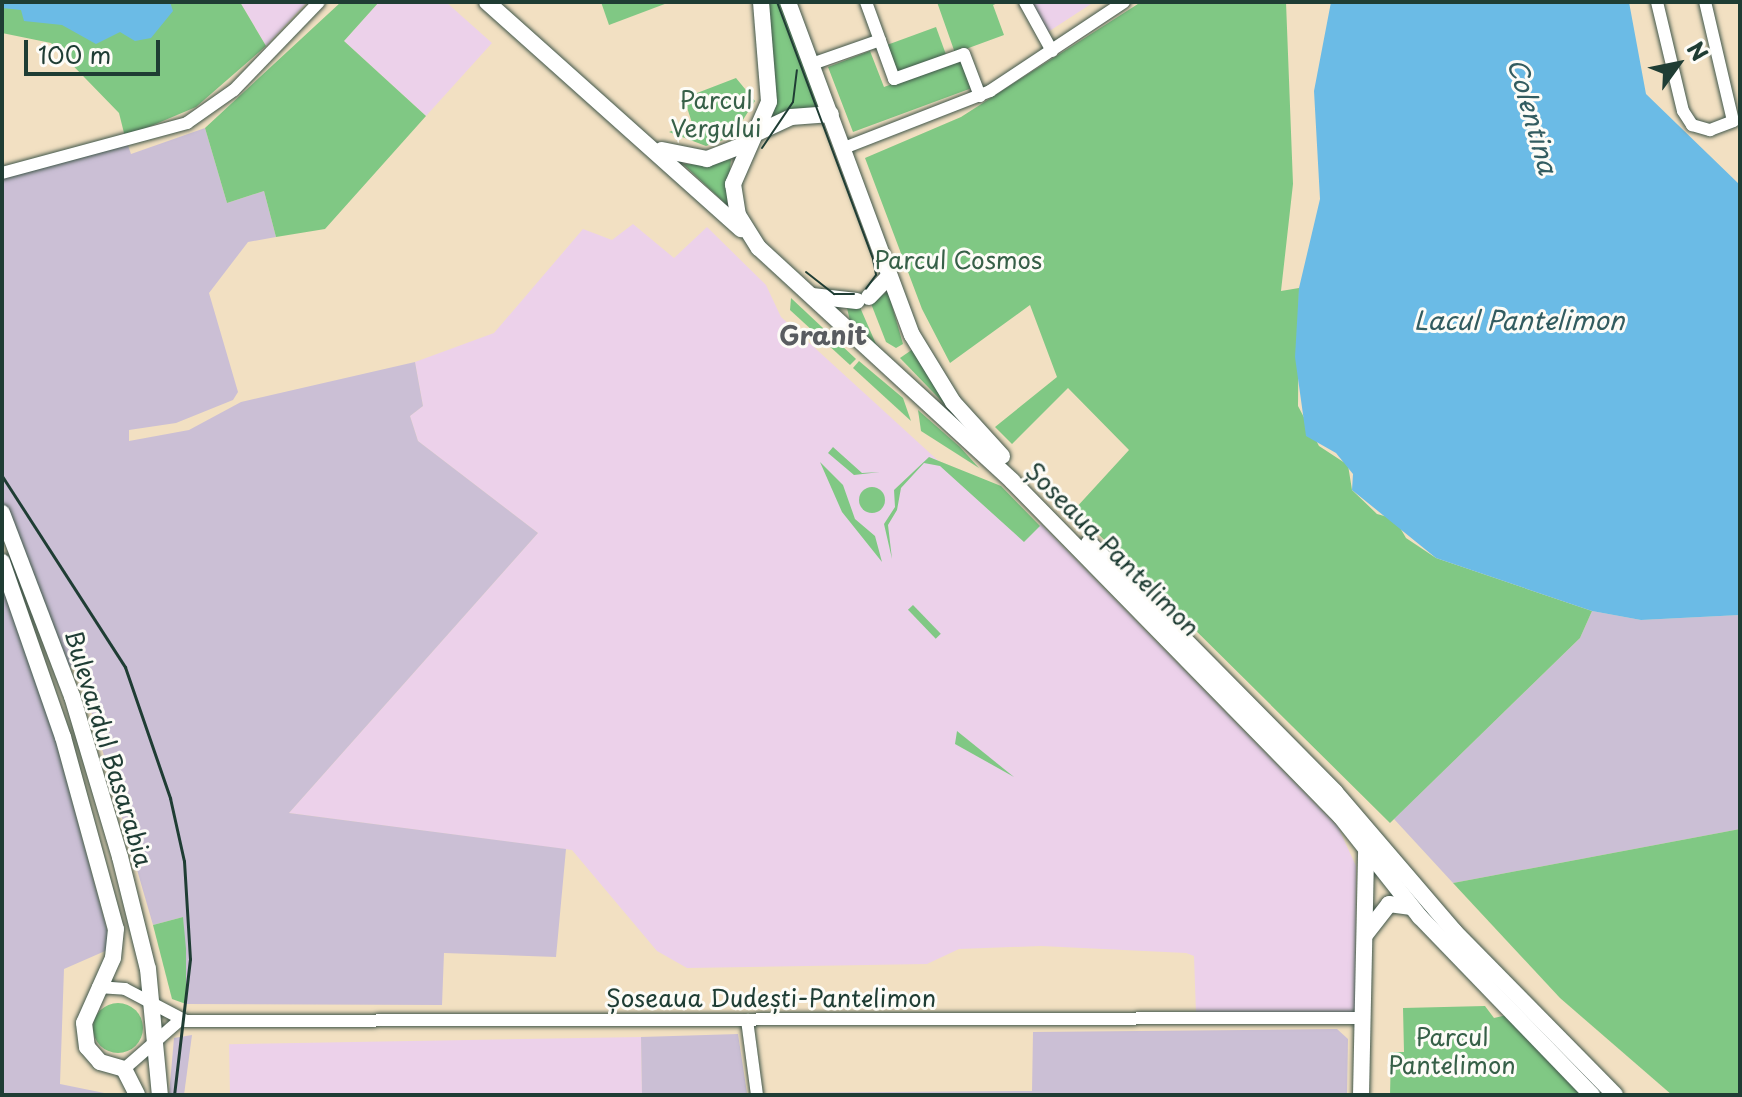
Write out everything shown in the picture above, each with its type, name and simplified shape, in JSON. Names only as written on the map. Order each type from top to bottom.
[{"type":"main road","points":[[487,2],[653,147],[759,248]]},
{"type":"main road","points":[[759,132],[770,87],[761,2]]},
{"type":"main road","name":"Șoseaua Pantelimon","points":[[788,2],[889,276],[931,370],[977,430],[1363,822],[1615,1095]]},
{"type":"main road","points":[[653,147],[707,159],[744,145],[759,132],[791,117],[831,114]]},
{"type":"main road","name":"Șoseaua Pantelimon","points":[[744,145],[733,174],[735,204],[759,248],[803,292],[993,461],[1366,848],[1410,907],[1592,1095]]},
{"type":"main road","points":[[803,292],[863,299],[889,276]]},
{"type":"main road","name":"Bulevardul Basarabia","points":[[2,513],[79,716],[152,1004]]},
{"type":"main road","name":"Bulevardul Basarabia","points":[[2,562],[55,713],[116,929],[84,1023],[93,1056],[124,1069]]},
{"type":"main road","points":[[1361,1095],[1366,848],[1363,822]]},
{"type":"main road","points":[[1366,848],[1385,849]]},
{"type":"main road","points":[[1364,937],[1389,904],[1410,907]]},
{"type":"main road","points":[[152,1004],[160,1095]]},
{"type":"main road","points":[[124,1069],[137,1095]]},
{"type":"street","points":[[2,173],[187,123],[234,90],[319,2]]},
{"type":"street","points":[[866,2],[894,79],[964,54],[980,96]]},
{"type":"street","points":[[1025,2],[1052,51]]},
{"type":"street","points":[[844,148],[980,96],[1124,2]]},
{"type":"street","points":[[1657,2],[1686,118],[1705,130],[1733,121],[1734,97],[1705,2]]},
{"type":"street","points":[[812,64],[880,40]]},
{"type":"street","name":"Șoseaua Dudești-Pantelimon","points":[[98,987],[125,989],[180,1020],[1363,1018]]},
{"type":"street","points":[[124,1069],[180,1020]]},
{"type":"street","points":[[747,1020],[757,1095]]},
{"type":"shaded area","points":[[240,2],[307,2],[266,46]]},
{"type":"shaded area","points":[[379,2],[446,2],[492,43],[426,116],[344,41]]},
{"type":"shaded area","points":[[1029,2],[1094,2],[1048,32]]},
{"type":"shaded area","points":[[205,128],[227,203],[264,191],[276,237],[248,242],[209,293],[238,392],[233,400],[176,423],[129,430],[129,441],[189,430],[241,402],[415,362],[423,406],[410,416],[418,441],[538,533],[289,813],[566,849],[556,957],[444,953],[442,1005],[186,1004],[183,917],[153,925],[78,666],[68,667],[2,505],[2,168],[125,137],[131,154]]},
{"type":"shaded area","points":[[633,224],[674,258],[707,227],[766,285],[781,317],[1025,540],[1041,524],[1338,827],[1356,866],[1355,1012],[1196,1014],[1194,956],[1186,953],[1041,946],[959,949],[927,964],[687,968],[657,951],[572,850],[289,813],[538,533],[418,441],[410,416],[423,406],[415,362],[494,333],[583,229],[612,240]]},
{"type":"shaded area","points":[[2,579],[51,724],[112,948],[64,969],[60,1084],[114,1095],[2,1095]]},
{"type":"shaded area","points":[[1592,611],[1641,620],[1740,615],[1740,829],[1453,883],[1394,819],[1580,638]]},
{"type":"shaded area","points":[[1337,1029],[1348,1039],[1347,1095],[642,1095],[641,1037],[738,1034],[747,1093],[1032,1091],[1033,1032]]},
{"type":"shaded area","points":[[192,1035],[184,1095],[169,1095],[174,1038]]},
{"type":"shaded area","points":[[641,1037],[642,1095],[230,1095],[229,1044]]},
{"type":"green space","points":[[2,2],[240,2],[266,46],[196,107],[125,137],[119,113],[51,43],[2,33]]},
{"type":"green space","points":[[341,2],[379,2],[344,41],[426,116],[325,229],[276,237],[264,191],[227,203],[205,128]]},
{"type":"green space","points":[[601,2],[670,2],[609,25]]},
{"type":"green space","points":[[767,2],[781,2],[825,106],[770,118],[774,67]]},
{"type":"green space","points":[[937,2],[1000,2],[993,5],[1004,35],[955,53]]},
{"type":"green space","name":"Parcul Cosmos","points":[[1141,2],[1286,2],[1293,184],[1281,291],[1299,288],[1298,406],[1319,446],[1348,465],[1352,490],[1377,514],[1395,519],[1406,538],[1436,558],[1592,611],[1580,638],[1390,823],[1074,510],[1129,450],[1068,388],[1012,444],[995,427],[1057,377],[1030,305],[950,363],[922,309],[865,158],[961,117]]},
{"type":"green space","points":[[936,27],[946,55],[896,73],[886,45]]},
{"type":"green space","points":[[870,51],[884,87],[961,58],[972,88],[853,132],[828,67]]},
{"type":"green space","name":"Parcul Vergului","points":[[736,78],[755,101],[732,137],[706,146],[669,132],[692,123],[684,98]]},
{"type":"green space","points":[[731,159],[727,205],[683,164],[707,165]]},
{"type":"green space","points":[[888,292],[903,344],[896,348],[886,342],[870,301]]},
{"type":"green space","points":[[791,298],[856,359],[850,365],[790,310]]},
{"type":"green space","points":[[859,305],[876,344],[911,379],[850,321],[847,308]]},
{"type":"green space","points":[[913,349],[958,418],[900,358]]},
{"type":"green space","points":[[859,361],[903,398],[911,421],[853,368]]},
{"type":"green space","points":[[918,410],[960,447],[979,468],[921,431]]},
{"type":"green space","points":[[833,447],[862,473],[880,472],[854,475],[828,453]]},
{"type":"green space","points":[[929,457],[1001,486],[1040,526],[1024,542],[940,466],[924,463],[901,488],[897,510],[888,525],[892,559],[884,524],[895,507],[894,490]]},
{"type":"green space","points":[[820,462],[843,485],[855,519],[875,536],[882,562],[842,512]]},
{"type":"green space","points":[[872,487],[881,491],[885,500],[881,509],[872,513],[863,509],[859,500],[863,491]]},
{"type":"green space","points":[[913,605],[941,634],[936,639],[908,610]]},
{"type":"green space","points":[[957,731],[1014,777],[955,744]]},
{"type":"green space","points":[[1740,829],[1740,1095],[1672,1095],[1560,998],[1453,883]]},
{"type":"green space","points":[[183,917],[186,1004],[172,999],[153,925]]},
{"type":"green space","points":[[118,1003],[136,1010],[143,1028],[136,1046],[118,1053],[100,1046],[93,1028],[100,1010]]},
{"type":"green space","name":"Parcul Pantelimon","points":[[1485,1006],[1494,1018],[1507,1015],[1584,1095],[1390,1095],[1391,1052],[1404,1052],[1403,1008]]},
{"type":"water","points":[[2,2],[170,2],[173,11],[151,38],[135,41],[120,32],[96,44],[62,25],[24,21],[21,10],[2,8]]},
{"type":"water","name":"Lacul Pantelimon","points":[[1331,2],[1629,2],[1646,94],[1740,185],[1740,615],[1641,620],[1592,611],[1436,558],[1352,490],[1353,474],[1336,453],[1306,436],[1295,357],[1299,288],[1320,199],[1314,91]]},
{"type":"tram line","points":[[777,2],[873,259],[876,275],[866,289]]},
{"type":"tram line","points":[[762,148],[793,102],[797,70]]},
{"type":"tram line","points":[[806,272],[834,294],[854,294]]},
{"type":"railway","points":[[2,476],[125,667],[170,798],[184,861],[190,959],[174,1095]]},
{"type":"district","name":"Granit","points":[[823,335]]},
{"type":"water label","name":"Colentina","points":[[1533,116]]}]
